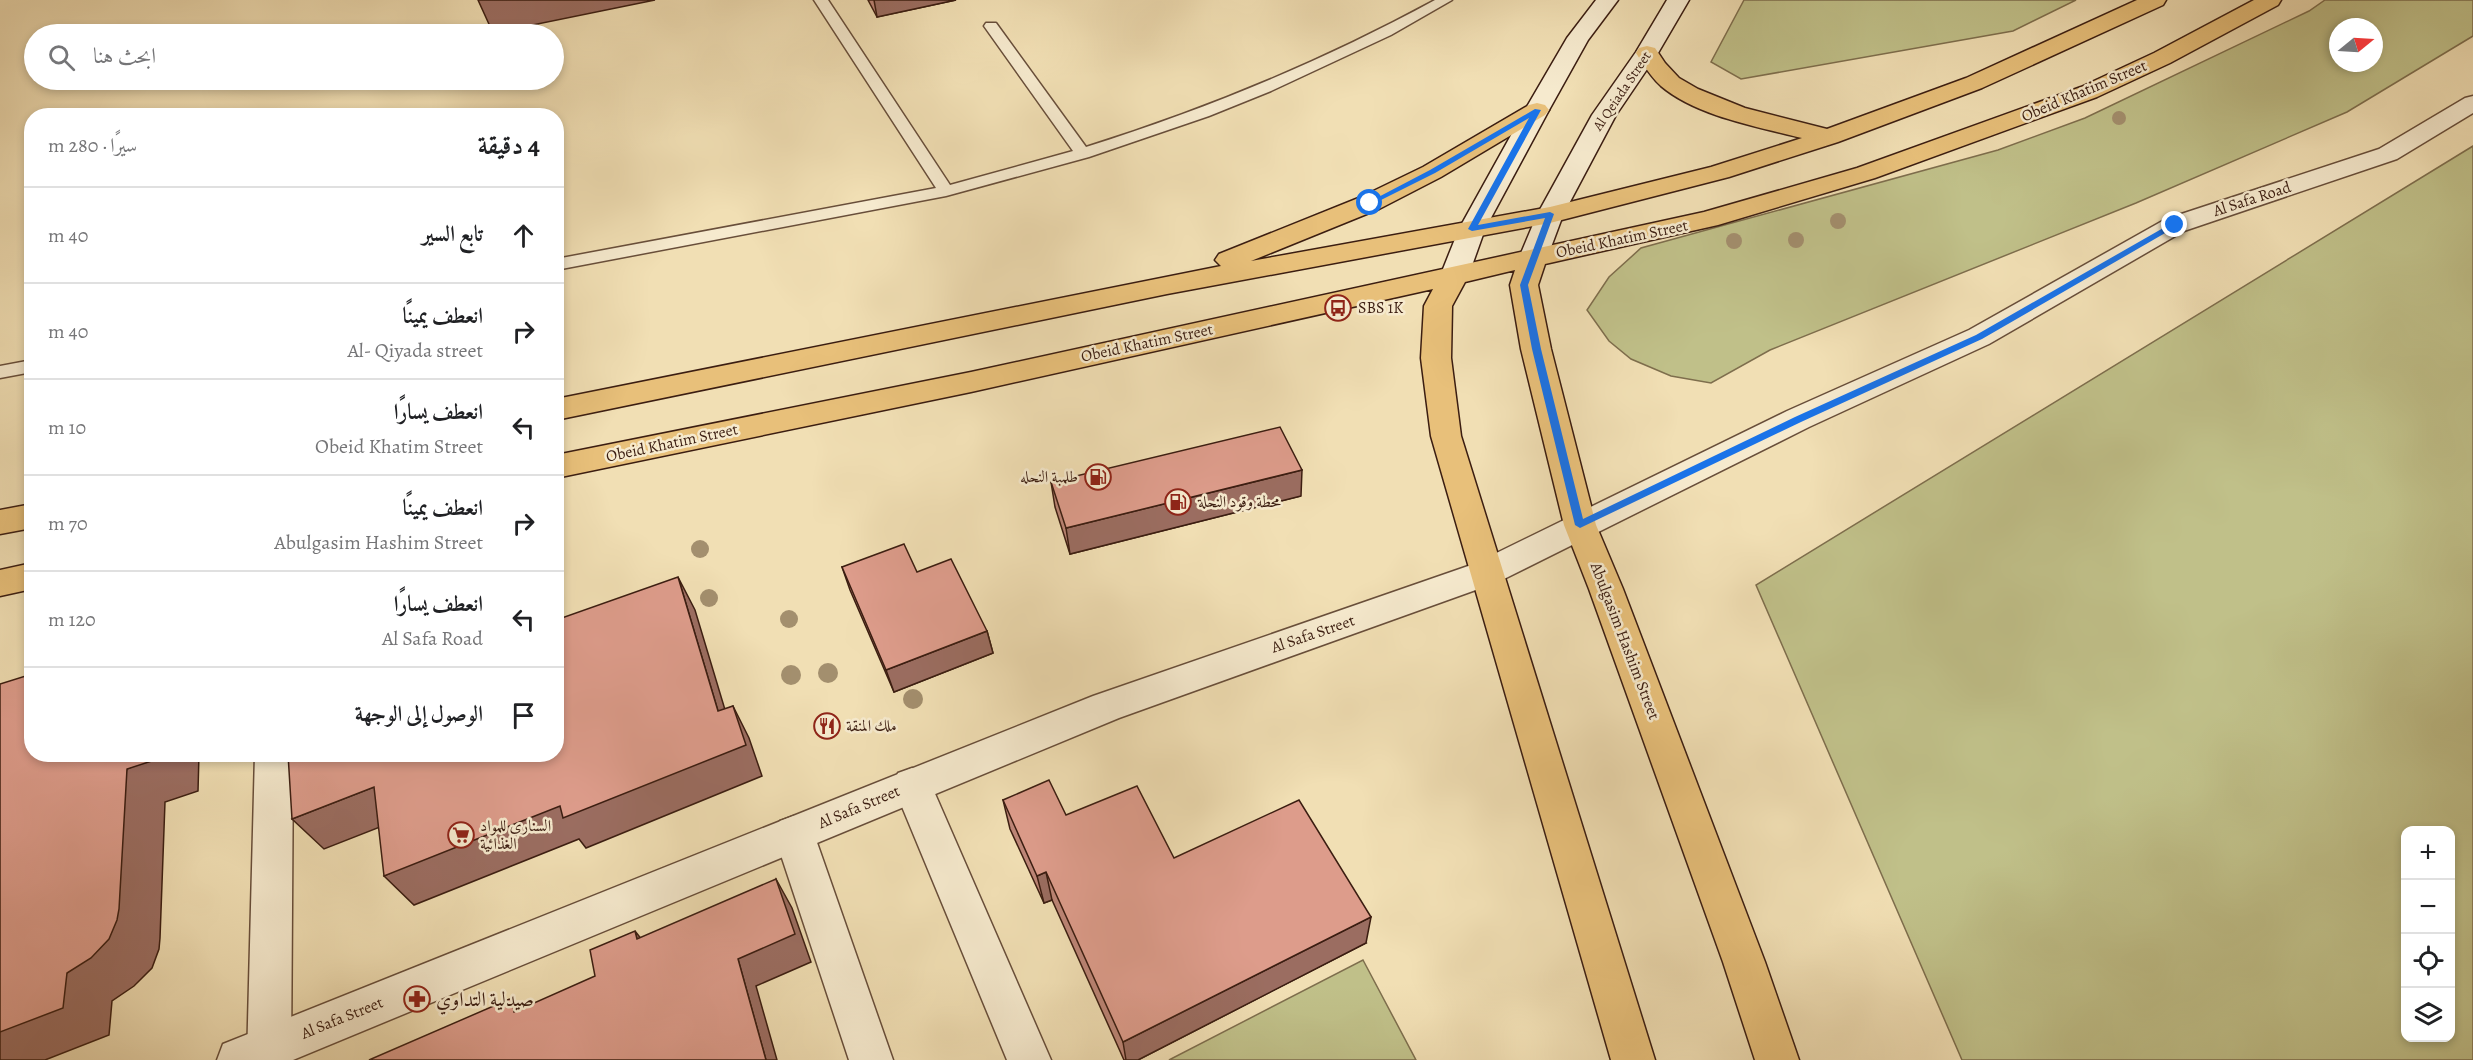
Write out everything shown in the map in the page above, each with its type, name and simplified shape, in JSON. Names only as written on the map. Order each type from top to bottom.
[{"type":"main road","points":[[564,408],[1167,285],[1550,214],[1720,172],[1829,137],[1974,83],[2155,0]]},
{"type":"main road","name":"Obeid Khatim Street","points":[[564,465],[997,376],[1709,219],[1877,169],[2089,92],[2162,58],[2270,0]]},
{"type":"main road","points":[[1647,53],[1658,71],[1684,91],[1725,110],[1829,137]]},
{"type":"main road","points":[[1167,285],[1370,203],[1432,172],[1537,110]]},
{"type":"main road","name":"Abulgasim Hashim Street","points":[[1533,258],[1524,285],[1536,349],[1580,525],[1639,677],[1778,1060]]},
{"type":"main road","points":[[1455,274],[1438,306],[1436,358],[1446,436],[1633,1060]]},
{"type":"main road","points":[[0,522],[24,518]]},
{"type":"main road","points":[[0,583],[24,578]]},
{"type":"street","points":[[1455,274],[1472,229],[1537,110],[1578,38],[1607,0]]},
{"type":"street","name":"Al Qeiada Street","points":[[1550,214],[1604,115],[1647,53],[1678,0]]},
{"type":"street","name":"Al Safa Road","points":[[1486,573],[1798,419],[1979,337],[2175,225],[2388,154],[2473,103]]},
{"type":"street","name":"Abulgasim Hashim Street","points":[[1533,258],[1550,214]]},
{"type":"street","name":"Al Safa Street","points":[[259,1056],[1106,707],[1486,573]]},
{"type":"street","points":[[259,1056],[274,762]]},
{"type":"street","points":[[912,785],[1029,1060]]},
{"type":"street","points":[[794,834],[871,1060]]},
{"type":"lane","points":[[821,0],[946,191]]},
{"type":"lane","points":[[564,263],[946,191],[1083,154],[1261,91],[1362,46],[1445,0]]},
{"type":"lane","points":[[991,26],[1083,154]]},
{"type":"lane","points":[[0,372],[24,368]]},
{"type":"green space","points":[[1744,0],[2076,0],[2013,31],[1741,79],[1711,62]]},
{"type":"green space","points":[[2325,0],[2473,0],[2473,36],[2347,112],[2136,203],[1770,350],[1711,383],[1671,376],[1631,359],[1609,341],[1587,310],[1609,277],[1641,248],[1998,150],[2085,118],[2309,11]]},
{"type":"green space","points":[[2473,146],[2473,1060],[1962,1060],[1756,585]]},
{"type":"green space","points":[[1363,960],[1416,1060],[1169,1060]]},
{"type":"building","points":[[1280,427],[1302,470],[1066,528],[1051,482]]},
{"type":"building","points":[[904,544],[917,572],[951,559],[987,631],[886,670],[842,567]]},
{"type":"building","points":[[678,577],[718,711],[733,706],[746,745],[563,818],[560,806],[384,876],[374,787],[292,819],[288,762],[564,762],[564,617]]},
{"type":"building","points":[[24,676],[24,762],[149,762],[127,769],[119,909],[109,939],[91,958],[67,973],[63,1008],[0,1032],[0,684]]},
{"type":"building","points":[[1049,780],[1066,815],[1137,786],[1174,858],[1299,800],[1371,917],[1123,1042],[1046,872],[1037,876],[1003,800]]},
{"type":"building","points":[[776,879],[795,934],[738,959],[766,1060],[369,1060],[512,998],[514,1012],[595,976],[590,950],[635,931],[637,939]]},
{"type":"place","name":"SBS 1K","points":[[1338,308]]},
{"type":"place","name":"طلمبة النحله","points":[[1098,477]]},
{"type":"place","name":"محطة وقود النحلة","points":[[1178,502]]},
{"type":"place","name":"ملك المنقة","points":[[827,726]]},
{"type":"place","name":"السناري للمواد الغذائية","points":[[461,835]]},
{"type":"place","name":"صيدلية التداوي","points":[[417,999]]},
{"type":"route","points":[[1370,203],[1432,172],[1537,110],[1472,229],[1550,214],[1524,285],[1536,349],[1580,525],[1798,419],[1979,337],[2175,225]]}]
